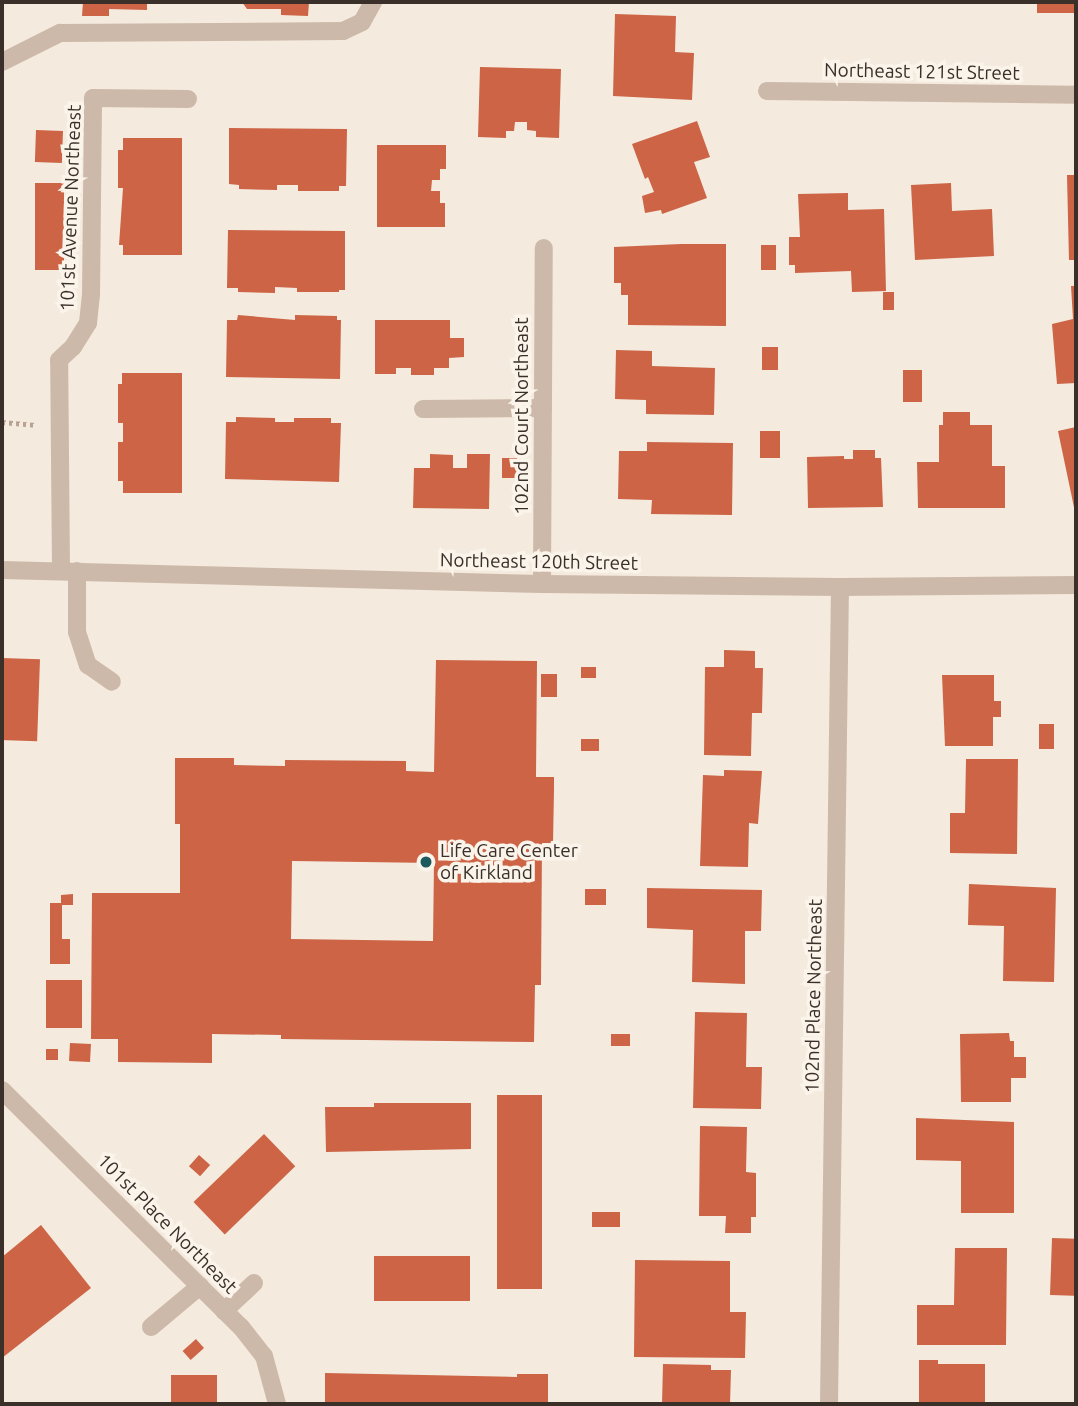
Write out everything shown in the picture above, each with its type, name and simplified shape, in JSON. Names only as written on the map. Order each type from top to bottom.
[{"type":"street","points":[[2,62],[60,33],[343,31],[362,22],[373,2]]},
{"type":"street","name":"Northeast 121st Street","points":[[768,91],[1076,95]]},
{"type":"street","name":"101st Avenue Northeast","points":[[69,570],[59,360],[73,346],[88,323],[91,295],[93,98],[188,99]]},
{"type":"street","name":"102nd Court Northeast","points":[[542,584],[544,248]]},
{"type":"street","points":[[424,409],[543,408]]},
{"type":"street","name":"Northeast 120th Street","points":[[2,570],[542,584],[840,587],[1076,585]]},
{"type":"street","points":[[69,570],[77,632],[88,665],[112,682]]},
{"type":"street","name":"102nd Place Northeast","points":[[829,1404],[840,587]]},
{"type":"street","name":"101st Place Northeast","points":[[2,1090],[200,1286],[264,1356],[277,1404]]},
{"type":"street","points":[[224,1311],[254,1283]]},
{"type":"street","points":[[151,1327],[200,1286]]},
{"type":"building","points":[[83,2],[147,2],[147,10],[109,9],[109,16],[82,16]]},
{"type":"building","points":[[242,2],[309,2],[308,16],[281,15],[281,9],[247,9]]},
{"type":"building","points":[[1037,2],[1076,2],[1076,13],[1037,13]]},
{"type":"building","points":[[615,14],[676,16],[675,52],[694,53],[692,100],[613,96]]},
{"type":"building","points":[[480,67],[561,69],[559,138],[536,137],[536,131],[527,130],[527,122],[515,122],[514,131],[506,131],[506,138],[478,137]]},
{"type":"building","points":[[697,121],[710,157],[694,162],[707,198],[662,214],[661,210],[645,213],[642,196],[654,192],[648,177],[645,179],[632,144]]},
{"type":"building","points":[[229,128],[347,129],[346,186],[339,186],[339,191],[298,191],[298,185],[277,185],[277,190],[239,189],[239,185],[229,184]]},
{"type":"building","points":[[36,130],[63,131],[62,163],[35,162]]},
{"type":"building","points":[[123,138],[182,138],[182,255],[123,255],[123,245],[119,245],[123,188],[118,188],[118,150],[123,150]]},
{"type":"building","points":[[377,145],[446,145],[446,169],[440,169],[440,180],[432,180],[431,191],[440,191],[440,203],[445,203],[445,227],[377,227]]},
{"type":"building","points":[[1067,175],[1076,175],[1076,260],[1069,260]]},
{"type":"building","points":[[35,183],[64,183],[64,270],[35,270]]},
{"type":"building","points":[[951,183],[952,211],[992,209],[994,256],[915,260],[911,185]]},
{"type":"building","points":[[848,193],[848,210],[884,209],[886,291],[852,292],[851,271],[795,273],[795,265],[789,265],[789,237],[800,237],[798,194]]},
{"type":"building","points":[[228,230],[345,231],[345,290],[297,292],[297,288],[275,287],[275,293],[238,292],[238,288],[227,288]]},
{"type":"building","points":[[726,244],[726,326],[628,325],[628,295],[621,295],[621,283],[614,283],[614,247]]},
{"type":"building","points":[[761,245],[776,245],[776,270],[761,270]]},
{"type":"building","points":[[1071,286],[1076,286],[1076,383],[1057,384],[1052,324],[1073,319]]},
{"type":"building","points":[[883,292],[894,292],[894,310],[883,310]]},
{"type":"building","points":[[238,315],[295,320],[295,315],[337,316],[337,320],[341,320],[340,379],[226,377],[227,320],[237,320]]},
{"type":"building","points":[[375,320],[450,320],[450,338],[464,338],[464,357],[449,358],[449,368],[434,368],[434,375],[411,375],[411,368],[396,368],[396,374],[375,374]]},
{"type":"building","points":[[762,347],[778,347],[778,370],[762,370]]},
{"type":"building","points":[[616,350],[652,351],[652,366],[715,368],[714,415],[646,414],[646,400],[615,399]]},
{"type":"building","points":[[903,370],[922,370],[922,402],[903,402]]},
{"type":"building","points":[[122,373],[182,373],[182,493],[123,493],[123,481],[118,481],[118,442],[123,442],[123,423],[118,423],[118,384],[122,384]]},
{"type":"building","points":[[943,412],[970,412],[970,425],[992,425],[992,466],[1005,466],[1005,508],[918,508],[917,462],[939,462],[939,425],[943,425]]},
{"type":"building","points":[[236,417],[275,418],[275,422],[294,422],[294,418],[331,418],[331,423],[341,423],[339,482],[225,479],[226,422],[236,422]]},
{"type":"building","points":[[1076,427],[1076,512],[1075,512],[1058,431]]},
{"type":"building","points":[[760,431],[780,431],[780,458],[760,458]]},
{"type":"building","points":[[647,442],[733,443],[732,515],[651,514],[652,500],[618,499],[619,451],[647,451]]},
{"type":"building","points":[[853,450],[875,450],[875,458],[881,458],[883,507],[808,508],[807,457],[844,456],[844,459],[853,459]]},
{"type":"building","points":[[430,454],[453,455],[453,468],[467,468],[467,454],[490,454],[489,509],[413,508],[414,468],[430,468]]},
{"type":"building","points":[[502,458],[517,458],[517,478],[502,478]]},
{"type":"building","points":[[724,650],[755,651],[755,668],[763,668],[762,713],[752,713],[751,756],[704,755],[705,667],[724,667]]},
{"type":"building","points":[[2,658],[40,659],[37,741],[2,740]]},
{"type":"building","name":"Life Care Center of Kirkland","points":[[436,660],[537,661],[536,777],[554,777],[554,790],[553,843],[542,843],[541,985],[535,985],[534,1042],[281,1039],[281,1035],[212,1034],[212,1063],[118,1062],[118,1039],[91,1039],[92,893],[180,893],[180,824],[175,824],[175,758],[234,758],[234,765],[285,766],[285,760],[406,761],[406,771],[434,772]],"holes":[[[292,861],[434,863],[433,941],[291,939]]]},
{"type":"building","points":[[581,667],[596,667],[596,678],[581,678]]},
{"type":"building","points":[[541,674],[557,674],[557,697],[541,697]]},
{"type":"building","points":[[942,675],[994,675],[994,701],[1001,701],[1001,717],[993,717],[993,746],[945,746]]},
{"type":"building","points":[[1039,724],[1054,724],[1054,749],[1039,749]]},
{"type":"building","points":[[581,739],[599,739],[599,751],[581,751]]},
{"type":"building","points":[[966,759],[1018,759],[1017,854],[950,853],[950,813],[965,813]]},
{"type":"building","points":[[724,770],[762,771],[758,824],[749,823],[748,867],[700,866],[703,775],[724,776]]},
{"type":"building","points":[[969,884],[1056,888],[1054,982],[1003,981],[1004,926],[968,925]]},
{"type":"building","points":[[647,888],[762,890],[761,931],[745,931],[745,984],[692,982],[693,930],[647,928]]},
{"type":"building","points":[[585,889],[606,889],[606,905],[585,905]]},
{"type":"building","points":[[73,894],[73,905],[62,905],[62,939],[70,939],[70,964],[50,964],[50,903],[61,903],[61,895]]},
{"type":"building","points":[[46,980],[82,980],[82,1028],[46,1028]]},
{"type":"building","points":[[695,1012],[747,1013],[746,1067],[762,1067],[761,1109],[693,1108]]},
{"type":"building","points":[[1009,1033],[1010,1041],[1014,1041],[1014,1057],[1026,1057],[1026,1078],[1011,1078],[1011,1102],[961,1102],[960,1034]]},
{"type":"building","points":[[611,1034],[630,1034],[630,1046],[611,1046]]},
{"type":"building","points":[[70,1043],[91,1044],[90,1062],[69,1061]]},
{"type":"building","points":[[46,1049],[58,1049],[58,1060],[46,1060]]},
{"type":"building","points":[[497,1095],[542,1095],[542,1289],[497,1289]]},
{"type":"building","points":[[374,1103],[471,1103],[471,1149],[326,1152],[325,1107],[374,1107]]},
{"type":"building","points":[[916,1118],[1014,1122],[1014,1213],[961,1213],[961,1161],[916,1160]]},
{"type":"building","points":[[700,1126],[747,1127],[746,1172],[756,1173],[756,1217],[751,1217],[751,1233],[725,1233],[726,1216],[699,1216]]},
{"type":"building","points":[[264,1134],[295,1166],[225,1234],[194,1202]]},
{"type":"building","points":[[199,1155],[210,1165],[200,1176],[189,1166]]},
{"type":"building","points":[[592,1212],[620,1212],[620,1227],[592,1227]]},
{"type":"building","points":[[41,1225],[91,1288],[2,1358],[2,1257]]},
{"type":"building","points":[[1052,1238],[1076,1239],[1074,1296],[1050,1295]]},
{"type":"building","points":[[955,1248],[1007,1248],[1006,1345],[917,1345],[917,1305],[954,1305]]},
{"type":"building","points":[[374,1256],[470,1256],[470,1301],[374,1301]]},
{"type":"building","points":[[635,1260],[730,1261],[730,1312],[746,1312],[745,1358],[634,1357]]},
{"type":"building","points":[[196,1339],[204,1348],[191,1360],[183,1351]]},
{"type":"building","points":[[919,1360],[938,1360],[938,1364],[985,1364],[985,1404],[919,1402]]},
{"type":"building","points":[[663,1364],[711,1365],[711,1370],[731,1370],[730,1404],[662,1404]]},
{"type":"building","points":[[325,1373],[517,1377],[517,1374],[548,1374],[548,1404],[325,1404]]},
{"type":"building","points":[[171,1375],[217,1375],[217,1404],[171,1404]]},
{"type":"place","name":"Life Care Center of Kirkland","points":[[426,862]]}]
